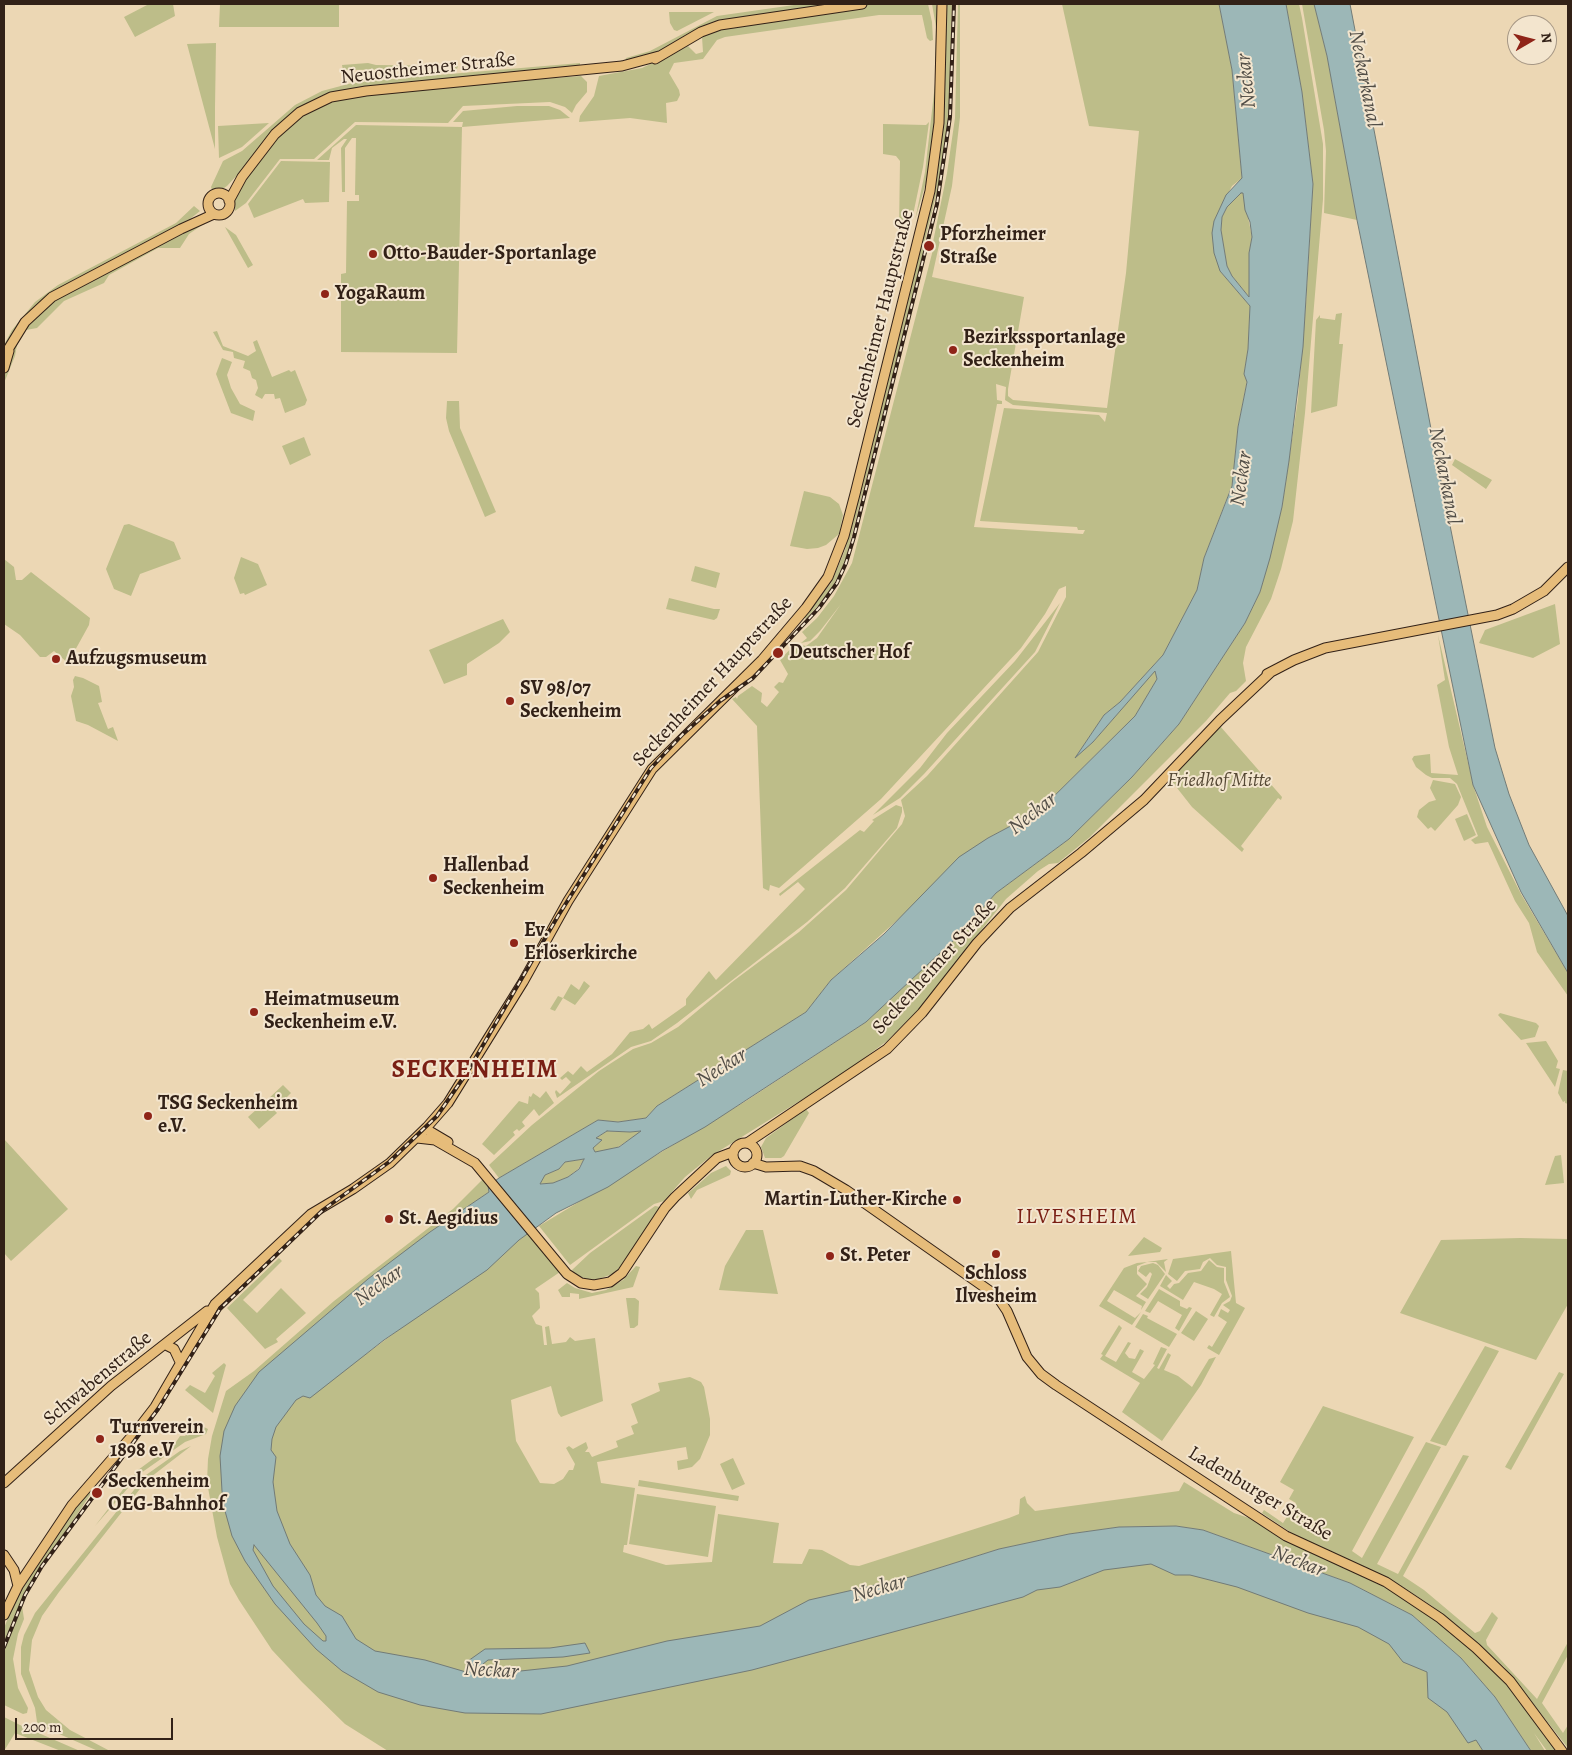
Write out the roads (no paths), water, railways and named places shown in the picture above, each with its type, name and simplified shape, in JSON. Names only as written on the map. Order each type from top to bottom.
[{"type":"main road","name":"Neuostheimer Straße","points":[[4,356],[33,312],[52,297],[181,229],[212,210],[226,213],[230,207],[229,201],[242,177],[275,134],[290,120],[310,106],[331,97],[366,91],[530,76],[553,77],[623,71],[638,67],[701,32],[720,25],[862,4]]},
{"type":"main road","points":[[938,4],[942,14]]},
{"type":"main road","name":"Seckenheimer Hauptstraße","points":[[4,1616],[18,1586],[72,1505],[155,1407],[215,1304],[311,1214],[382,1169],[430,1125],[473,1065],[568,901],[652,769],[762,660],[806,608],[828,577],[838,554],[853,502],[930,191],[939,123],[942,4]]},
{"type":"main road","name":"Neuostheimer Straße","points":[[212,210],[212,197],[222,194],[242,177]]},
{"type":"main road","points":[[222,194],[229,201]]},
{"type":"main road","name":"Neuostheimer Straße","points":[[4,368],[11,343]]},
{"type":"main road","name":"Seckenheimer Straße","points":[[750,1145],[762,1132],[887,1049],[922,1014],[977,943],[1010,908],[1081,853],[1127,813],[1230,702],[1255,681],[1294,660],[1325,648],[1497,615],[1528,601],[1556,580],[1568,567]]},
{"type":"main road","points":[[430,1125],[437,1135],[478,1166],[563,1269],[574,1279],[588,1285],[603,1284],[618,1277],[629,1265],[665,1208],[717,1158],[733,1155],[740,1144],[750,1145],[754,1160],[743,1166],[733,1155]]},
{"type":"main road","points":[[417,1138],[435,1140],[457,1151]]},
{"type":"main road","name":"Ladenburger Straße","points":[[754,1160],[766,1167],[796,1165],[814,1171],[860,1200],[997,1296],[1008,1311],[1028,1357],[1042,1374],[1286,1536],[1386,1582],[1440,1618],[1476,1648],[1510,1681],[1562,1751]]},
{"type":"main road","name":"Schwabenstraße","points":[[4,1483],[111,1386],[166,1345],[215,1304]]},
{"type":"main road","points":[[166,1345],[174,1349],[181,1364]]},
{"type":"main road","points":[[4,1555],[14,1570],[18,1586]]},
{"type":"main road","points":[[14,1570],[28,1572]]},
{"type":"water","name":"Neckar","points":[[1219,4],[1286,4],[1302,92],[1313,184],[1303,347],[1282,507],[1260,592],[1245,623],[1179,724],[1132,777],[1069,839],[996,893],[955,939],[866,1022],[705,1127],[662,1151],[608,1187],[556,1213],[519,1240],[487,1270],[384,1340],[310,1398],[303,1396],[296,1400],[276,1427],[272,1439],[271,1450],[276,1457],[273,1482],[277,1511],[290,1544],[310,1575],[316,1595],[325,1606],[342,1616],[356,1639],[375,1651],[425,1660],[466,1672],[468,1661],[485,1649],[550,1648],[585,1643],[590,1653],[563,1657],[488,1660],[481,1669],[502,1673],[567,1666],[667,1641],[760,1626],[809,1600],[910,1577],[999,1549],[1069,1534],[1119,1527],[1176,1526],[1203,1530],[1350,1583],[1412,1615],[1461,1658],[1495,1697],[1531,1751],[1483,1751],[1476,1740],[1468,1743],[1447,1712],[1428,1698],[1427,1672],[1403,1662],[1389,1644],[1358,1627],[1308,1613],[1237,1587],[1190,1575],[1175,1575],[1151,1564],[1104,1570],[1060,1587],[1037,1590],[1023,1597],[752,1670],[541,1714],[465,1713],[420,1705],[378,1692],[342,1671],[316,1649],[275,1604],[245,1561],[232,1536],[222,1491],[220,1456],[224,1431],[235,1406],[259,1372],[368,1279],[430,1232],[489,1192],[488,1186],[499,1178],[598,1120],[618,1122],[646,1118],[657,1106],[806,1012],[831,980],[884,934],[959,857],[988,838],[1039,811],[1135,716],[1157,679],[1155,671],[1093,742],[1075,758],[1104,715],[1120,702],[1163,655],[1197,590],[1204,558],[1232,486],[1238,427],[1247,382],[1244,374],[1248,349],[1250,306],[1220,271],[1214,253],[1212,233],[1214,221],[1226,195],[1242,178],[1232,70]],"holes":[[[1243,193],[1252,237],[1249,253],[1249,297],[1232,276],[1227,266],[1221,230],[1222,217],[1227,207]],[[607,1131],[641,1131],[619,1147],[595,1152],[593,1148],[602,1140],[596,1138]],[[584,1159],[579,1169],[568,1177],[553,1183],[540,1184],[545,1175],[559,1169],[565,1162]],[[254,1545],[317,1623],[326,1636],[326,1641],[323,1641],[304,1624],[273,1586],[253,1550]]]},
{"type":"water","name":"Neckarkanal","points":[[1314,4],[1350,4],[1440,476],[1495,748],[1509,794],[1529,845],[1568,916],[1568,973],[1521,892],[1473,785],[1357,220],[1327,56]]},
{"type":"railway","points":[[4,1647],[25,1595],[42,1566],[158,1409],[220,1309],[323,1210],[389,1162],[437,1116],[468,1071],[558,916],[651,768],[683,734],[720,701],[753,678],[819,608],[837,583],[846,563],[854,537],[937,204],[950,117],[954,4]]},
{"type":"place","name":"Pforzheimer Straße","points":[[929,246]]},
{"type":"place","name":"Otto-Bauder-Sportanlage","points":[[373,254]]},
{"type":"place","name":"YogaRaum","points":[[325,294]]},
{"type":"place","name":"Bezirkssportanlage Seckenheim","points":[[953,350]]},
{"type":"place","name":"Deutscher Hof","points":[[778,653]]},
{"type":"place","name":"Aufzugsmuseum","points":[[56,659]]},
{"type":"place","name":"SV 98/07 Seckenheim","points":[[510,701]]},
{"type":"place","name":"Hallenbad Seckenheim","points":[[433,878]]},
{"type":"place","name":"Ev. Erlöserkirche","points":[[514,943]]},
{"type":"place","name":"Heimatmuseum Seckenheim e.V.","points":[[254,1012]]},
{"type":"place","name":"TSG Seckenheim e.V.","points":[[148,1116]]},
{"type":"place","name":"Martin-Luther-Kirche","points":[[957,1200]]},
{"type":"place","name":"St. Aegidius","points":[[389,1219]]},
{"type":"place","name":"Schloss Ilvesheim","points":[[996,1254]]},
{"type":"place","name":"St. Peter","points":[[830,1256]]},
{"type":"place","name":"Turnverein 1898 e.V","points":[[100,1439]]},
{"type":"place","name":"Seckenheim OEG-Bahnhof","points":[[97,1493]]},
{"type":"district","name":"SECKENHEIM","points":[[475,1071]]},
{"type":"district","name":"ILVESHEIM","points":[[1077,1218]]},
{"type":"park label","name":"Friedhof Mitte","points":[[1219,781]]}]
